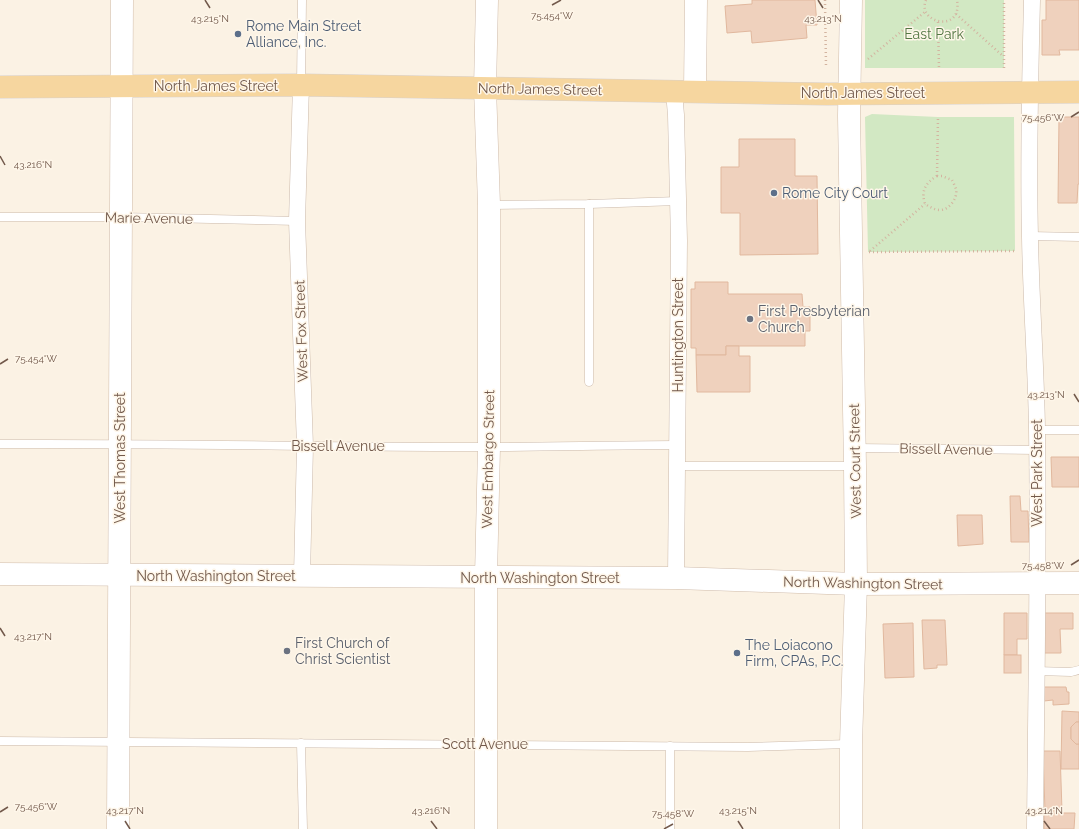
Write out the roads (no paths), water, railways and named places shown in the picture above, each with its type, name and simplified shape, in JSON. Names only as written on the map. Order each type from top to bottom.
[{"type":"main road","name":"North James Street","points":[[0,87],[301,85],[848,94],[1079,92]]},
{"type":"street","name":"West Thomas Street","points":[[118,829],[122,0]]},
{"type":"street","name":"West Embargo Street","points":[[486,829],[486,577],[489,447],[489,205],[485,88],[487,0]]},
{"type":"street","points":[[685,92],[696,0]]},
{"type":"street","name":"West Court Street","points":[[851,0],[848,94],[856,584],[851,744],[851,829]]},
{"type":"street","name":"West Park Street","points":[[1032,0],[1030,93],[1030,236],[1037,430],[1038,584],[1035,829]]},
{"type":"street","name":"West Fox Street","points":[[301,85],[297,221],[305,446],[302,576]]},
{"type":"street","name":"Huntington Street","points":[[676,578],[678,201],[676,115],[685,92]]},
{"type":"street","name":"North Washington Street","points":[[0,574],[676,578],[856,584],[1079,583]]},
{"type":"lane","points":[[301,85],[302,0]]},
{"type":"lane","points":[[489,205],[678,201]]},
{"type":"lane","points":[[589,204],[589,382]]},
{"type":"lane","name":"Marie Avenue","points":[[0,217],[120,217],[297,221]]},
{"type":"lane","points":[[1030,236],[1079,237]]},
{"type":"lane","points":[[1037,430],[1079,430]]},
{"type":"lane","name":"Bissell Avenue","points":[[0,444],[120,443],[489,447],[677,444]]},
{"type":"lane","name":"Bissell Avenue","points":[[676,466],[1037,450]]},
{"type":"lane","points":[[1036,670],[1071,672],[1079,670]]},
{"type":"lane","name":"Scott Avenue","points":[[0,741],[670,746],[851,744]]},
{"type":"lane","points":[[301,743],[303,829]]},
{"type":"lane","points":[[670,746],[670,829]]},
{"type":"place","name":"Rome Main Street Alliance, Inc.","points":[[238,34]]},
{"type":"place","name":"Rome City Court","points":[[774,193]]},
{"type":"place","name":"First Presbyterian Church","points":[[750,319]]},
{"type":"place","name":"First Church of Christ Scientist","points":[[287,651]]},
{"type":"place","name":"The Loiacono Firm, CPAs, P.C.","points":[[737,653]]},
{"type":"park label","name":"East Park","points":[[934,34]]}]
